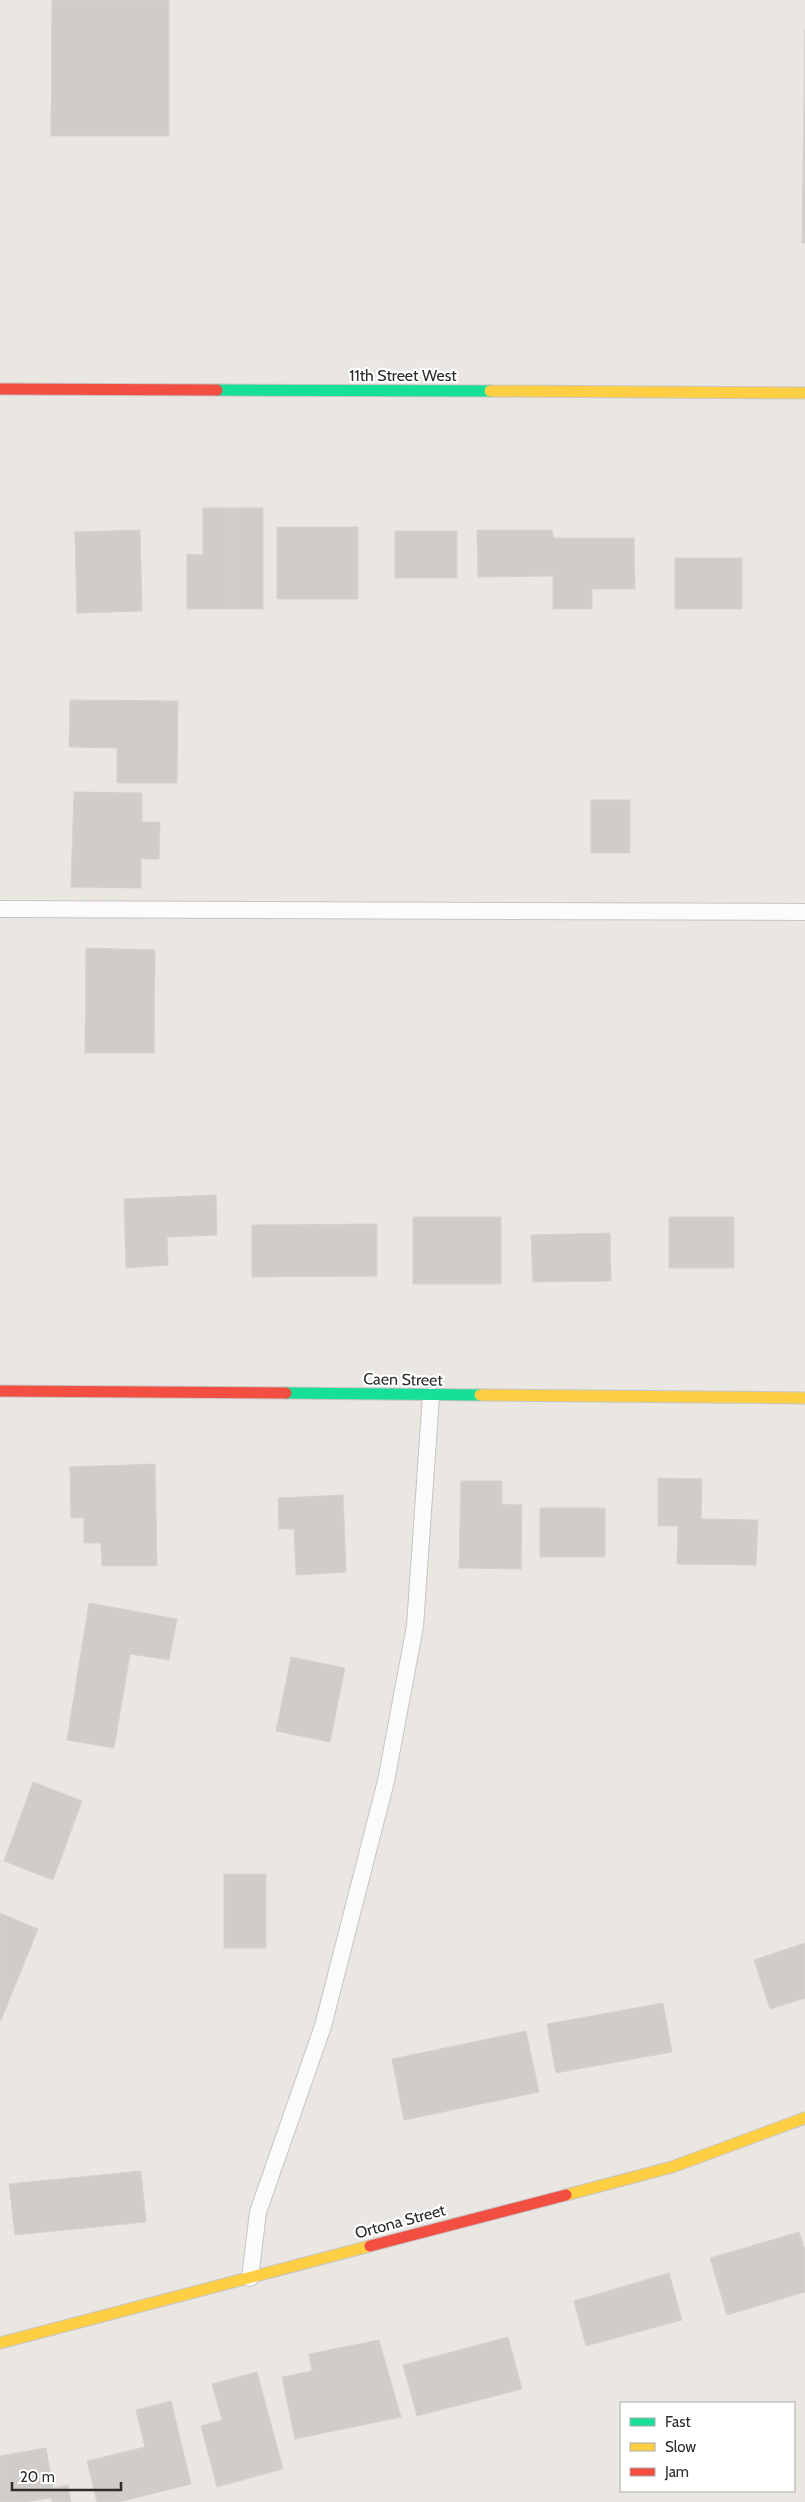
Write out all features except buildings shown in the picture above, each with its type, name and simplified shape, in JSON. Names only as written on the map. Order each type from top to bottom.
[{"type":"street","name":"11th Street West","points":[[0,389],[805,393]]},
{"type":"street","name":"Caen Street","points":[[0,1391],[805,1398]]},
{"type":"street","name":"Ortona Street","points":[[0,2343],[672,2167],[805,2118]]},
{"type":"lane","points":[[0,909],[805,912]]},
{"type":"lane","points":[[250,2278],[258,2212],[323,2026],[386,1781],[415,1626],[431,1396]]},
{"type":"traffic: fast","points":[[217,390],[490,391]]},
{"type":"traffic: fast","points":[[286,1393],[480,1395]]},
{"type":"traffic: slow","points":[[490,391],[805,393]]},
{"type":"traffic: slow","points":[[480,1395],[805,1398]]},
{"type":"traffic: slow","points":[[566,2195],[672,2167],[805,2118]]},
{"type":"traffic: slow","points":[[0,2343],[370,2246]]},
{"type":"traffic: jam","points":[[0,389],[217,390]]},
{"type":"traffic: jam","points":[[0,1391],[286,1393]]},
{"type":"traffic: jam","points":[[370,2246],[566,2195]]}]
